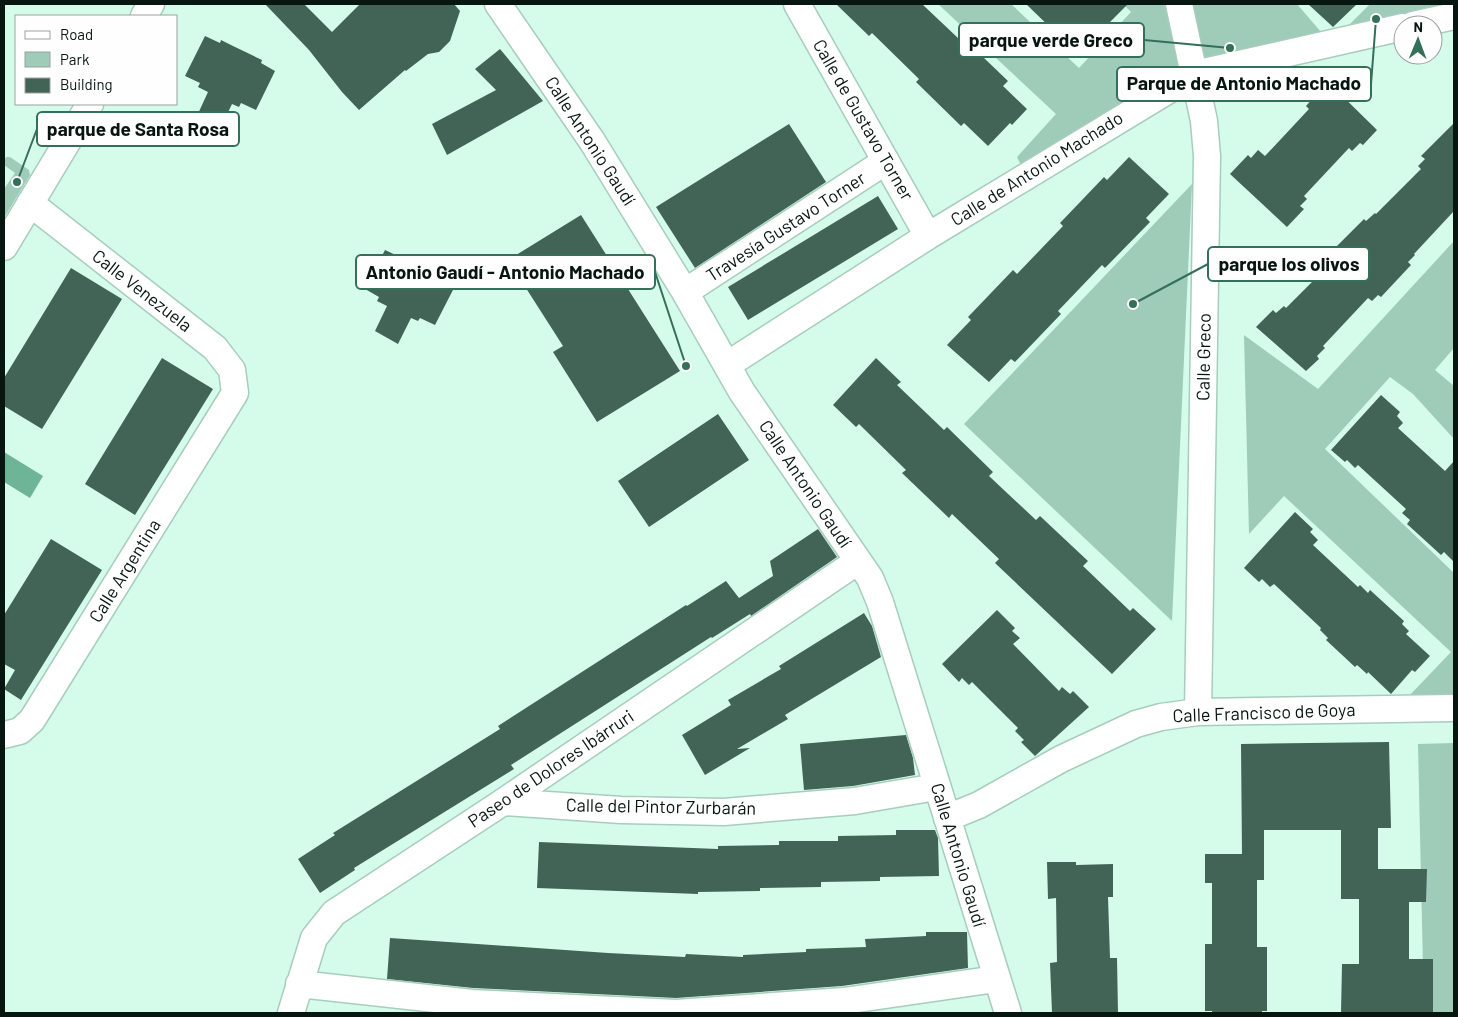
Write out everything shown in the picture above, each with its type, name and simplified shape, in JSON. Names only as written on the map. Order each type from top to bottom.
[{"type":"street","points":[[145,15],[151,4]]},
{"type":"street","name":"Calle de Gustavo Torner","points":[[796,4],[928,236]]},
{"type":"street","name":"Calle Greco","points":[[1179,4],[1204,121],[1207,156],[1198,712]]},
{"type":"street","name":"Calle Antonio Gaudí","points":[[507,6],[685,292],[742,392],[870,578],[880,602],[1008,1013]]},
{"type":"street","name":"Calle de Antonio Machado","points":[[727,365],[928,236],[1195,74],[1393,29]]},
{"type":"street","points":[[4,247],[89,105]]},
{"type":"street","name":"Travesía Gustavo Torner","points":[[685,292],[886,161]]},
{"type":"street","name":"Calle Venezuela","points":[[30,203],[215,348],[232,370],[235,392]]},
{"type":"street","name":"Calle Argentina","points":[[4,735],[20,731],[32,720],[235,392]]},
{"type":"street","name":"Paseo de Dolores Ibárruri","points":[[291,1013],[314,938],[334,913],[503,802],[858,562]]},
{"type":"street","name":"Calle Francisco de Goya","points":[[947,818],[974,808],[1061,759],[1136,724],[1162,717],[1198,712],[1454,708]]},
{"type":"street","name":"Calle del Pintor Zurbarán","points":[[503,802],[621,810],[724,812],[855,801],[936,786]]},
{"type":"street","points":[[299,984],[472,1003],[676,1013],[844,1001],[996,979]]},
{"type":"green space","points":[[938,4],[1011,4],[1079,68],[1131,12],[1123,4],[1170,4],[1185,68],[1022,167],[1017,157],[1056,114]]},
{"type":"green space","points":[[1190,4],[1297,4],[1321,32],[1203,64]]},
{"type":"green space","points":[[1370,4],[1454,4],[1410,15],[1393,15],[1393,19],[1342,32]]},
{"type":"green space","points":[[6,157],[10,157],[29,170],[30,175],[4,218],[4,189],[15,173],[4,165]]},
{"type":"green space","points":[[1192,184],[1172,621],[964,424]]},
{"type":"green space","points":[[1454,241],[1454,348],[1435,370],[1454,386],[1454,439],[1413,394],[1390,377],[1325,449],[1454,573],[1454,696],[1408,697],[1451,652],[1284,496],[1249,534],[1244,335],[1318,389]]},
{"type":"green space","points":[[1454,743],[1454,1013],[1424,1013],[1418,744]]},
{"type":"shaded area","points":[[4,452],[43,476],[30,498],[4,482]]},
{"type":"building","points":[[265,4],[304,4],[332,32],[360,4],[454,4],[460,11],[450,41],[439,52],[428,54],[405,70],[359,110],[342,92],[309,50]]},
{"type":"building","points":[[836,4],[922,4],[958,38],[960,35],[1008,81],[1003,86],[1027,109],[1012,125],[1010,123],[988,146],[964,123],[961,126],[916,82],[919,79],[872,33],[869,36]]},
{"type":"building","points":[[1026,4],[1128,4],[1074,58],[1051,36],[1055,32]]},
{"type":"building","points":[[1308,4],[1357,4],[1333,27]]},
{"type":"building","points":[[205,36],[220,43],[221,40],[262,60],[261,63],[275,71],[256,110],[241,103],[239,107],[232,104],[220,129],[196,118],[208,92],[198,87],[200,83],[185,76]]},
{"type":"building","points":[[500,49],[543,101],[447,155],[432,124],[496,90],[475,69]]},
{"type":"building","points":[[1325,79],[1377,130],[1363,145],[1360,143],[1352,151],[1349,148],[1304,196],[1307,199],[1300,206],[1304,209],[1287,227],[1230,174],[1248,155],[1251,158],[1258,150],[1265,156],[1309,109],[1306,106],[1313,98],[1309,95]]},
{"type":"building","points":[[1454,123],[1454,211],[1414,254],[1408,262],[1411,265],[1381,297],[1378,295],[1372,301],[1368,298],[1323,346],[1325,348],[1317,356],[1319,359],[1306,371],[1256,327],[1273,310],[1276,313],[1284,306],[1286,308],[1332,262],[1329,259],[1335,253],[1333,250],[1364,219],[1366,221],[1376,214],[1421,169],[1418,166],[1425,159],[1421,156]]},
{"type":"building","points":[[789,124],[826,182],[695,268],[656,207]]},
{"type":"building","points":[[1129,157],[1169,194],[1146,218],[1150,222],[1105,268],[1102,265],[1058,311],[1061,314],[1015,362],[1011,359],[989,382],[947,345],[971,320],[968,317],[1013,270],[1017,274],[1063,226],[1060,223],[1104,177],[1107,180]]},
{"type":"building","points":[[878,196],[898,229],[748,320],[728,287]]},
{"type":"building","points":[[581,215],[680,371],[597,422],[553,352],[563,346],[508,260]]},
{"type":"building","points":[[385,250],[400,257],[402,254],[442,275],[441,278],[455,286],[435,325],[420,318],[418,321],[411,318],[398,344],[375,331],[387,306],[377,301],[379,297],[365,289]]},
{"type":"building","points":[[71,268],[122,299],[42,429],[4,406],[4,378]]},
{"type":"building","points":[[162,358],[213,389],[135,515],[85,484]]},
{"type":"building","points":[[876,358],[901,382],[897,385],[944,430],[947,427],[993,472],[989,476],[1036,520],[1040,516],[1088,561],[1083,566],[1130,611],[1133,608],[1156,629],[1112,674],[995,563],[999,559],[952,514],[949,518],[902,473],[906,470],[859,424],[856,427],[833,405]]},
{"type":"building","points":[[1381,395],[1400,412],[1397,416],[1403,423],[1398,428],[1445,471],[1454,461],[1454,562],[1444,552],[1441,555],[1407,524],[1410,520],[1402,513],[1406,509],[1358,465],[1355,468],[1347,460],[1345,462],[1331,450]]},
{"type":"building","points":[[718,414],[749,460],[649,527],[618,481]]},
{"type":"building","points":[[1295,512],[1313,529],[1310,532],[1318,540],[1313,545],[1358,587],[1360,585],[1368,593],[1370,590],[1404,621],[1402,624],[1409,631],[1406,634],[1430,656],[1415,672],[1412,670],[1391,694],[1368,672],[1367,674],[1357,665],[1355,667],[1326,640],[1328,638],[1320,630],[1321,628],[1274,584],[1270,587],[1262,579],[1259,582],[1244,568]]},
{"type":"building","points":[[818,529],[837,557],[751,616],[750,614],[711,637],[511,765],[514,769],[354,868],[355,870],[320,893],[298,859],[335,835],[333,833],[500,729],[498,726],[726,581],[739,598],[773,576],[770,561]]},
{"type":"building","points":[[51,539],[102,570],[21,700],[4,689],[15,670],[4,664],[4,615]]},
{"type":"building","points":[[997,610],[1015,628],[1012,631],[1020,638],[1013,644],[1059,691],[1062,687],[1070,694],[1073,691],[1089,707],[1035,756],[1021,742],[1024,740],[1015,731],[1018,728],[972,682],[969,685],[962,678],[959,682],[942,664]]},
{"type":"building","points":[[864,613],[872,626],[881,657],[785,715],[788,719],[737,749],[750,748],[705,775],[682,735],[731,705],[728,700],[781,669],[779,666]]},
{"type":"building","points":[[906,735],[913,758],[915,775],[853,786],[804,790],[800,744]]},
{"type":"building","points":[[1389,742],[1391,828],[1378,828],[1378,869],[1427,869],[1426,902],[1409,902],[1409,959],[1433,959],[1433,1013],[1341,1013],[1342,964],[1359,964],[1359,899],[1341,899],[1341,830],[1264,830],[1264,880],[1257,880],[1257,947],[1267,947],[1267,1011],[1262,1011],[1262,1013],[1212,1013],[1212,1011],[1205,1011],[1205,944],[1212,944],[1212,883],[1205,883],[1205,854],[1242,854],[1241,744]]},
{"type":"building","points":[[896,830],[935,830],[938,838],[939,876],[880,877],[880,881],[821,882],[821,887],[760,888],[760,891],[698,892],[698,894],[537,888],[539,842],[718,849],[718,846],[779,845],[779,841],[838,841],[838,836],[896,835]]},
{"type":"building","points":[[1047,862],[1076,862],[1076,865],[1113,864],[1113,897],[1108,897],[1110,958],[1117,958],[1118,1013],[1052,1013],[1050,963],[1057,962],[1056,898],[1048,899]]},
{"type":"building","points":[[926,932],[967,932],[968,968],[842,986],[676,998],[473,988],[387,979],[390,938],[608,953],[685,957],[686,954],[743,957],[743,955],[806,952],[806,949],[866,947],[865,939],[926,936]]},
{"type":"place","name":"Parque de Antonio Machado","points":[[1376,19]]},
{"type":"place","name":"parque verde Greco","points":[[1230,48]]},
{"type":"place","name":"parque de Santa Rosa","points":[[17,182]]},
{"type":"place","name":"parque los olivos","points":[[1133,304]]},
{"type":"place","name":"Antonio Gaudí - Antonio Machado","points":[[686,366]]}]
